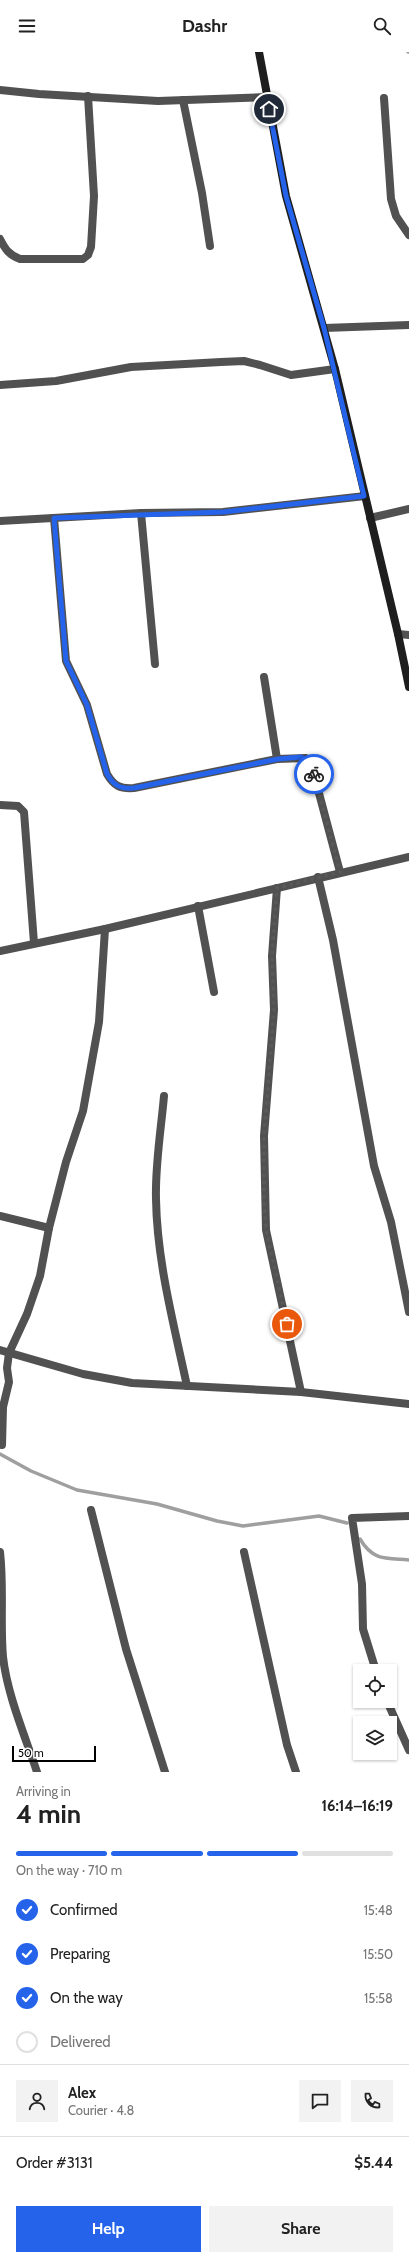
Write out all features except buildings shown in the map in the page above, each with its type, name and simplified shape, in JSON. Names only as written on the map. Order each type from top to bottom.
[{"type":"street","points":[[259,52],[286,196],[324,328],[398,634],[409,687]]},
{"type":"street","points":[[0,90],[158,101],[267,97]]},
{"type":"street","points":[[0,239],[6,250],[20,259],[83,259],[88,255],[91,247],[94,196],[88,96]]},
{"type":"street","points":[[384,98],[391,199],[396,216],[409,235]]},
{"type":"street","points":[[183,100],[202,193],[210,246]]},
{"type":"street","points":[[324,328],[409,325]]},
{"type":"street","points":[[0,385],[62,380],[131,368],[221,362],[244,361],[291,376],[334,369]]},
{"type":"street","points":[[0,521],[141,514],[223,512],[364,496]]},
{"type":"street","points":[[370,518],[409,509]]},
{"type":"street","points":[[141,514],[156,664]]},
{"type":"street","points":[[54,518],[66,661],[85,700],[107,774],[113,783],[121,789],[134,788],[278,759],[301,757],[310,761],[340,872]]},
{"type":"street","points":[[398,634],[409,635]]},
{"type":"street","points":[[264,677],[278,759]]},
{"type":"street","points":[[0,805],[18,806],[24,812],[34,943]]},
{"type":"street","points":[[0,951],[105,929],[318,877],[409,857]]},
{"type":"street","points":[[318,877],[334,948],[374,1166],[391,1222],[409,1312]]},
{"type":"street","points":[[277,888],[272,956],[274,1010],[264,1136],[265,1215],[266,1230],[301,1392]]},
{"type":"street","points":[[198,906],[214,992]]},
{"type":"street","points":[[2,1445],[3,1407],[9,1382],[7,1368],[9,1353],[27,1314],[40,1276],[49,1228],[66,1162],[83,1111],[99,1022],[105,929]]},
{"type":"street","points":[[164,1096],[156,1198],[157,1226],[168,1295],[186,1386]]},
{"type":"street","points":[[0,1216],[49,1228]]},
{"type":"street","points":[[0,1350],[83,1374],[132,1383],[301,1392],[409,1404]]},
{"type":"street","points":[[91,1510],[126,1649],[165,1772]]},
{"type":"street","points":[[374,1664],[363,1629],[362,1584],[352,1518],[409,1516]]},
{"type":"street","points":[[0,1552],[3,1578],[1,1634],[3,1658],[23,1731],[37,1772]]},
{"type":"street","points":[[244,1552],[288,1745],[296,1772]]},
{"type":"street","points":[[390,1708],[409,1750]]},
{"type":"waterway","points":[[0,1454],[31,1471],[77,1490],[157,1504],[217,1521],[243,1526],[319,1516],[347,1523]]},
{"type":"waterway","points":[[360,1539],[375,1555],[387,1558],[409,1560]]},
{"type":"way so far","points":[[287,1324],[266,1230],[264,1202],[264,1136],[274,1010],[272,956],[277,888],[340,872],[314,774]]},
{"type":"route","points":[[269,109],[286,196],[324,328],[364,496],[223,512],[54,518],[66,661],[71,676],[80,689],[87,705],[107,774],[113,783],[121,789],[134,788],[171,779],[278,759],[301,757],[310,761],[314,774]]}]
